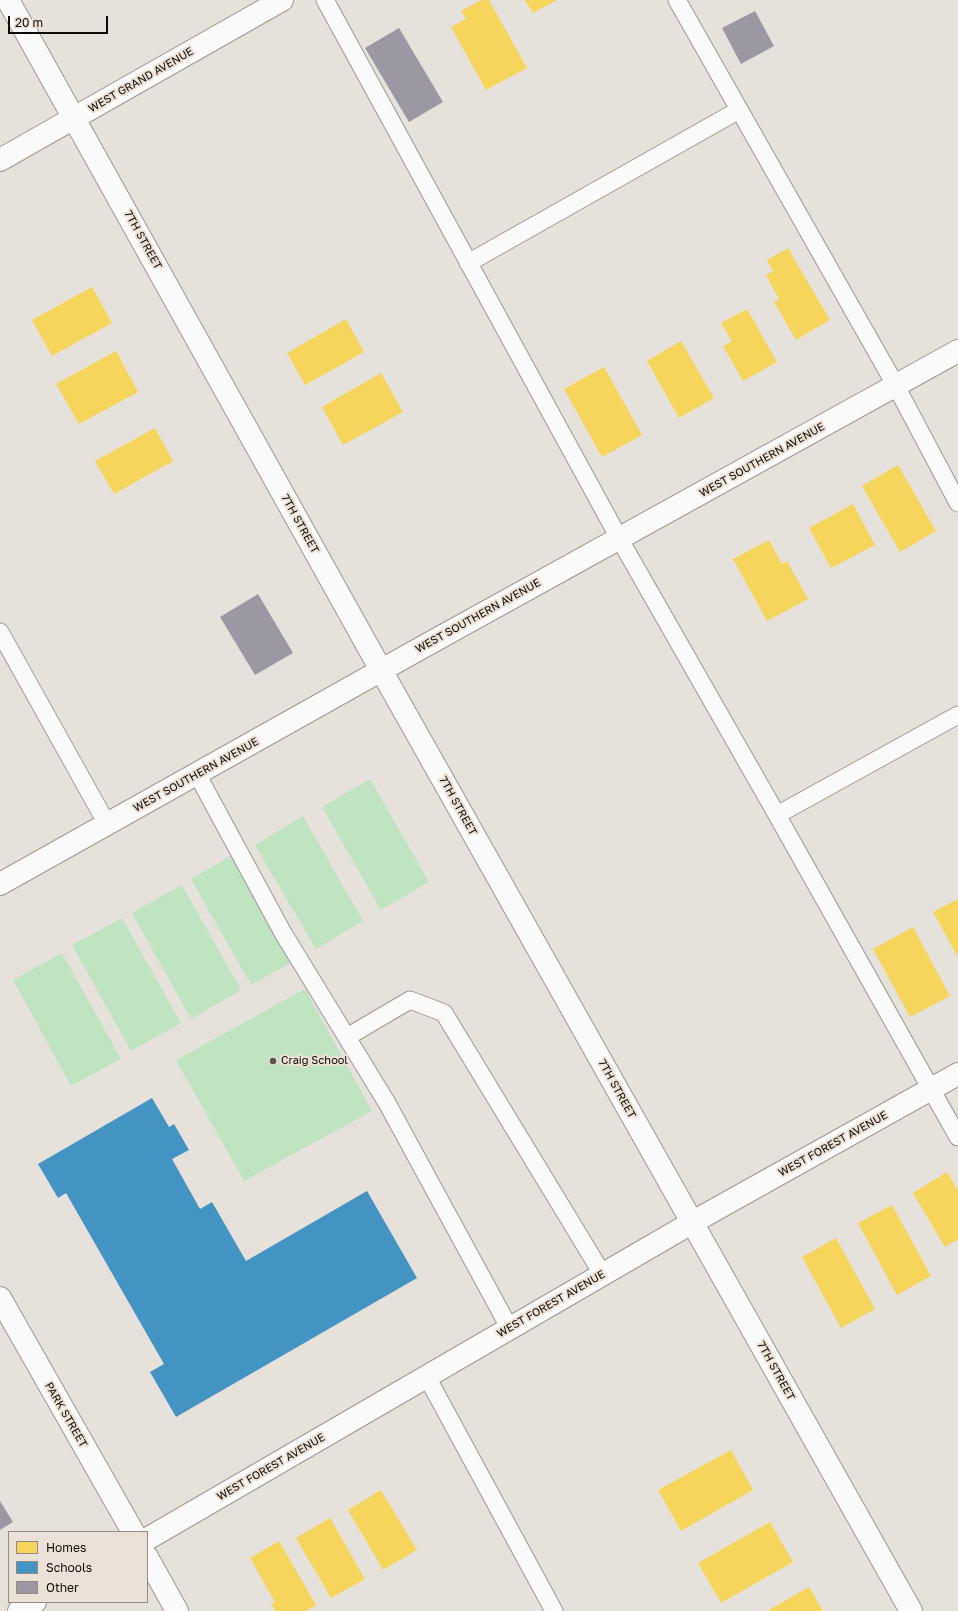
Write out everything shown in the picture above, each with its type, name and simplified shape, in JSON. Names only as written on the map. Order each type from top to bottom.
[{"type":"street","name":"7TH STREET","points":[[8,0],[381,670],[911,1611]]},
{"type":"street","name":"WEST GRAND AVENUE","points":[[0,160],[282,0]]},
{"type":"street","name":"WEST SOUTHERN AVENUE","points":[[0,884],[618,538],[958,351]]},
{"type":"street","name":"WEST FOREST AVENUE","points":[[148,1538],[693,1222],[958,1074]]},
{"type":"street","name":"PARK STREET","points":[[0,1298],[132,1531]]},
{"type":"street","points":[[148,1559],[177,1611]]},
{"type":"street","points":[[19,1611],[33,1603]]},
{"type":"lane","points":[[325,0],[618,538],[777,815],[958,1137]]},
{"type":"lane","points":[[677,0],[896,386],[958,503]]},
{"type":"lane","points":[[468,264],[739,110]]},
{"type":"lane","points":[[0,632],[107,824]]},
{"type":"lane","points":[[777,815],[958,715]]},
{"type":"lane","points":[[197,774],[283,933],[387,1103],[510,1329]]},
{"type":"lane","points":[[347,1037],[410,1000],[444,1013],[603,1275]]},
{"type":"lane","points":[[427,1377],[554,1611]]},
{"type":"green space","points":[[370,779],[429,882],[381,910],[322,807]]},
{"type":"green space","points":[[303,816],[363,921],[316,949],[255,845]]},
{"type":"green space","points":[[241,850],[302,957],[251,985],[191,879]]},
{"type":"green space","points":[[182,885],[241,990],[191,1019],[132,913]]},
{"type":"green space","points":[[122,918],[181,1023],[131,1051],[72,945]]},
{"type":"green space","points":[[62,953],[121,1059],[71,1086],[13,980]]},
{"type":"green space","points":[[305,989],[372,1111],[244,1181],[176,1060]]},
{"type":"building: Homes","points":[[481,0],[489,0],[527,68],[486,90],[451,27],[466,19],[461,11]]},
{"type":"building: Homes","points":[[525,0],[557,0],[533,13]]},
{"type":"building: Homes","points":[[788,248],[830,320],[796,340],[774,302],[779,299],[766,275],[773,271],[767,260]]},
{"type":"building: Homes","points":[[92,287],[112,323],[52,356],[32,320]]},
{"type":"building: Homes","points":[[747,309],[777,362],[743,381],[723,346],[732,341],[721,323]]},
{"type":"building: Homes","points":[[346,319],[364,352],[305,385],[287,353]]},
{"type":"building: Homes","points":[[681,341],[714,398],[679,418],[647,361]]},
{"type":"building: Homes","points":[[116,351],[138,392],[79,424],[56,384]]},
{"type":"building: Homes","points":[[604,367],[642,435],[602,457],[564,389]]},
{"type":"building: Homes","points":[[381,373],[403,412],[343,445],[322,407]]},
{"type":"building: Homes","points":[[155,428],[173,461],[114,494],[95,461]]},
{"type":"building: Homes","points":[[898,465],[936,531],[900,552],[862,486]]},
{"type":"building: Homes","points":[[853,504],[875,545],[831,568],[809,528]]},
{"type":"building: Homes","points":[[769,540],[782,564],[787,561],[808,599],[767,621],[733,559]]},
{"type":"building: Homes","points":[[958,899],[958,957],[933,912]]},
{"type":"building: Homes","points":[[913,927],[950,996],[910,1017],[873,949]]},
{"type":"building: Homes","points":[[947,1172],[958,1191],[958,1239],[945,1247],[913,1193]]},
{"type":"building: Homes","points":[[892,1205],[931,1276],[897,1295],[858,1223]]},
{"type":"building: Homes","points":[[836,1238],[875,1309],[841,1328],[802,1257]]},
{"type":"building: Homes","points":[[731,1450],[753,1490],[681,1531],[658,1490]]},
{"type":"building: Homes","points":[[381,1490],[417,1550],[383,1570],[348,1510]]},
{"type":"building: Homes","points":[[330,1518],[365,1579],[331,1598],[296,1538]]},
{"type":"building: Homes","points":[[770,1522],[793,1562],[721,1603],[698,1563]]},
{"type":"building: Homes","points":[[279,1541],[316,1605],[306,1611],[275,1611],[271,1604],[275,1602],[250,1558]]},
{"type":"building: Homes","points":[[809,1587],[823,1611],[767,1611]]},
{"type":"building: Schools","points":[[152,1098],[169,1127],[174,1124],[189,1150],[172,1159],[200,1209],[212,1202],[246,1261],[367,1191],[417,1278],[176,1417],[150,1372],[164,1364],[66,1193],[58,1198],[38,1164]]},
{"type":"building: Other","points":[[755,11],[774,46],[741,64],[722,28]]},
{"type":"building: Other","points":[[399,28],[443,102],[409,122],[365,48]]},
{"type":"building: Other","points":[[258,594],[293,653],[255,675],[220,617]]},
{"type":"building: Other","points":[[0,1501],[13,1522],[0,1530]]},
{"type":"place","name":"Craig School","points":[[273,1061]]}]
